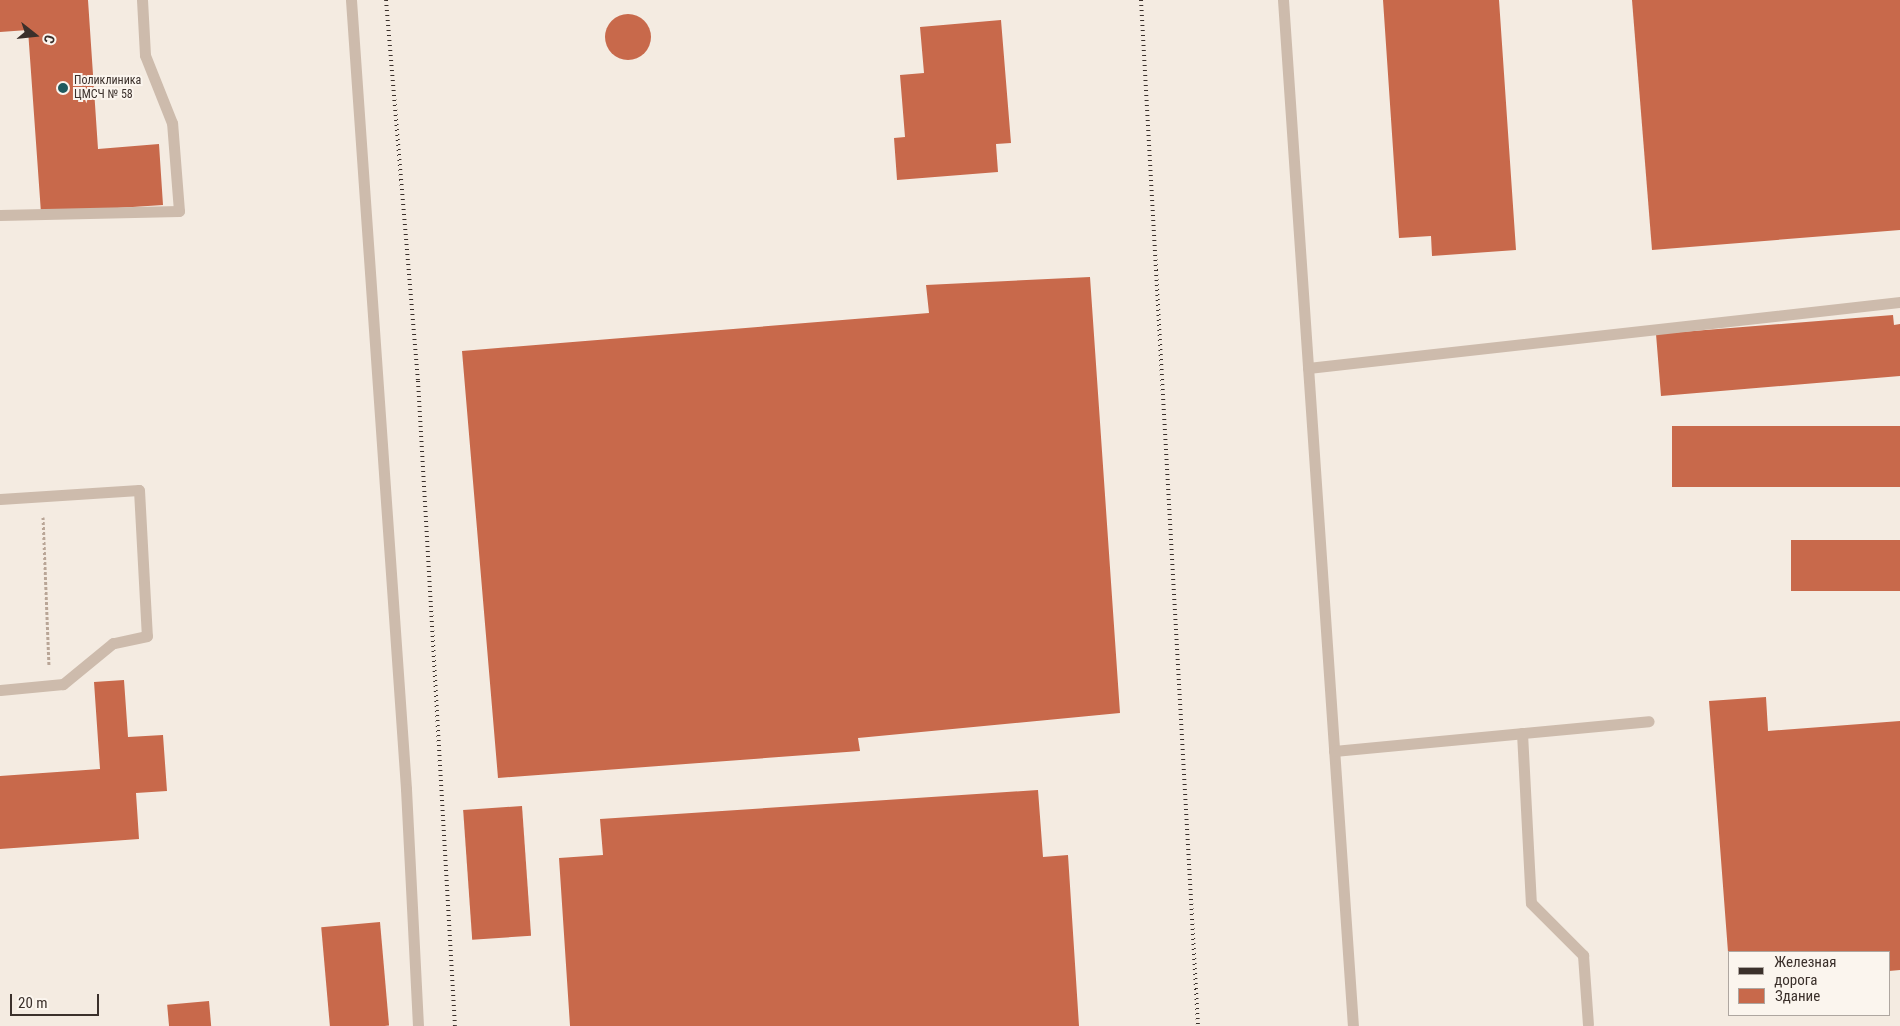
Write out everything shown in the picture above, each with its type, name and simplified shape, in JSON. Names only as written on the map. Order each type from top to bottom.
[{"type":"lane","points":[[0,215],[179,211],[172,123],[145,55],[142,0]]},
{"type":"lane","points":[[351,0],[406,779],[418,1026]]},
{"type":"lane","points":[[1283,0],[1353,1026]]},
{"type":"lane","points":[[1308,368],[1900,302]]},
{"type":"lane","points":[[0,499],[139,490],[148,636],[113,643],[63,684],[0,690]]},
{"type":"lane","points":[[1334,751],[1649,721]]},
{"type":"lane","points":[[1522,733],[1531,903],[1583,955],[1588,1024]]},
{"type":"path","points":[[42,496],[50,686]]},
{"type":"building","name":"Поликлиника ЦМСЧ № 58","points":[[0,0],[88,0],[98,149],[159,144],[163,205],[41,213],[28,30],[0,32]]},
{"type":"building","points":[[1383,0],[1499,0],[1516,250],[1432,256],[1431,236],[1399,238]]},
{"type":"building","points":[[1632,0],[1900,0],[1900,230],[1652,250]]},
{"type":"building","points":[[633,14],[637,15],[647,24],[650,28],[650,46],[641,56],[633,60],[623,60],[615,56],[606,46],[605,32],[609,24],[619,15]]},
{"type":"building","points":[[1001,20],[1011,143],[996,144],[998,172],[897,180],[894,138],[905,137],[900,75],[924,73],[920,27]]},
{"type":"building","points":[[1090,277],[1120,713],[858,738],[860,751],[498,778],[462,351],[929,313],[926,285]]},
{"type":"building","points":[[1893,315],[1894,325],[1900,324],[1900,376],[1661,396],[1656,334]]},
{"type":"building","points":[[1672,426],[1900,426],[1900,487],[1672,487]]},
{"type":"building","points":[[1791,540],[1900,540],[1900,591],[1791,591]]},
{"type":"building","points":[[124,680],[128,737],[163,735],[167,791],[136,793],[139,839],[0,849],[0,776],[100,769],[94,682]]},
{"type":"building","points":[[1766,697],[1768,731],[1900,721],[1900,970],[1890,971],[1890,951],[1728,952],[1709,701]]},
{"type":"building","points":[[1038,790],[1043,857],[1068,855],[1079,1026],[570,1026],[559,858],[603,855],[600,819]]},
{"type":"building","points":[[522,806],[531,936],[472,940],[463,810]]},
{"type":"building","points":[[380,922],[389,1026],[330,1026],[321,927]]},
{"type":"building","points":[[209,1001],[211,1026],[169,1026],[167,1005]]},
{"type":"railway","points":[[386,0],[418,381],[455,1026]]},
{"type":"railway","points":[[1141,0],[1198,1026]]},
{"type":"place","name":"Поликлиника ЦМСЧ № 58","points":[[63,88]]}]
